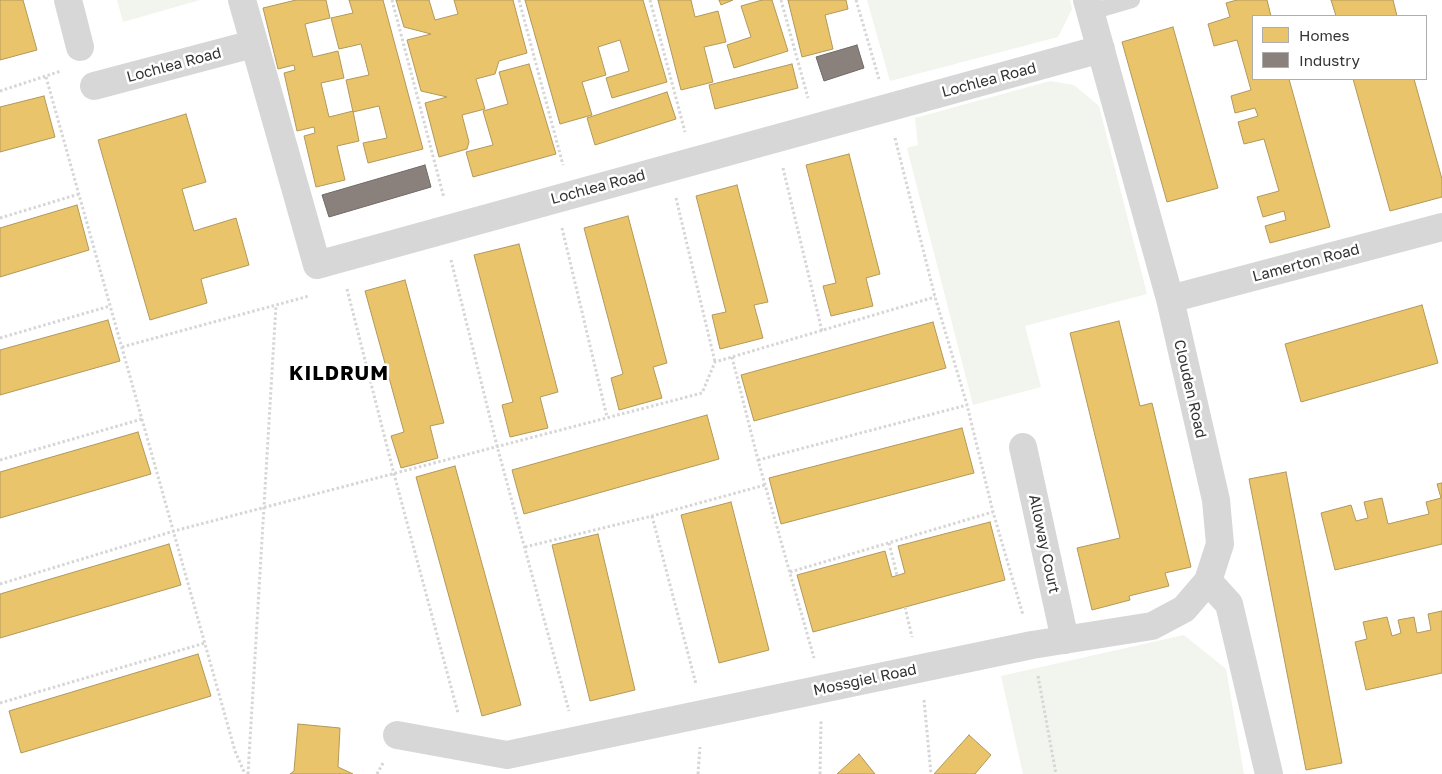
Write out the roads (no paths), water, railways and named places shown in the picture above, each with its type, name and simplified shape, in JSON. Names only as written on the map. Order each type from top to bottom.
[{"type":"street","points":[[68,0],[80,47]]},
{"type":"street","name":"Lochlea Road","points":[[242,0],[317,265],[1101,49]]},
{"type":"street","name":"Clouden Road","points":[[1089,6],[1170,299],[1216,500],[1220,544],[1208,581]]},
{"type":"street","name":"Lochlea Road","points":[[94,86],[253,44]]},
{"type":"street","name":"Lamerton Road","points":[[1170,299],[1442,227]]},
{"type":"street","name":"Alloway Court","points":[[1023,447],[1065,640]]},
{"type":"street","points":[[1208,581],[1229,604],[1269,774]]},
{"type":"street","name":"Mossgiel Road","points":[[397,735],[467,748],[509,764],[577,740],[1032,645],[1152,626],[1184,609],[1208,581]]},
{"type":"lane","points":[[1089,6],[1132,0]]},
{"type":"district","name":"KILDRUM","points":[[339,374]]}]
